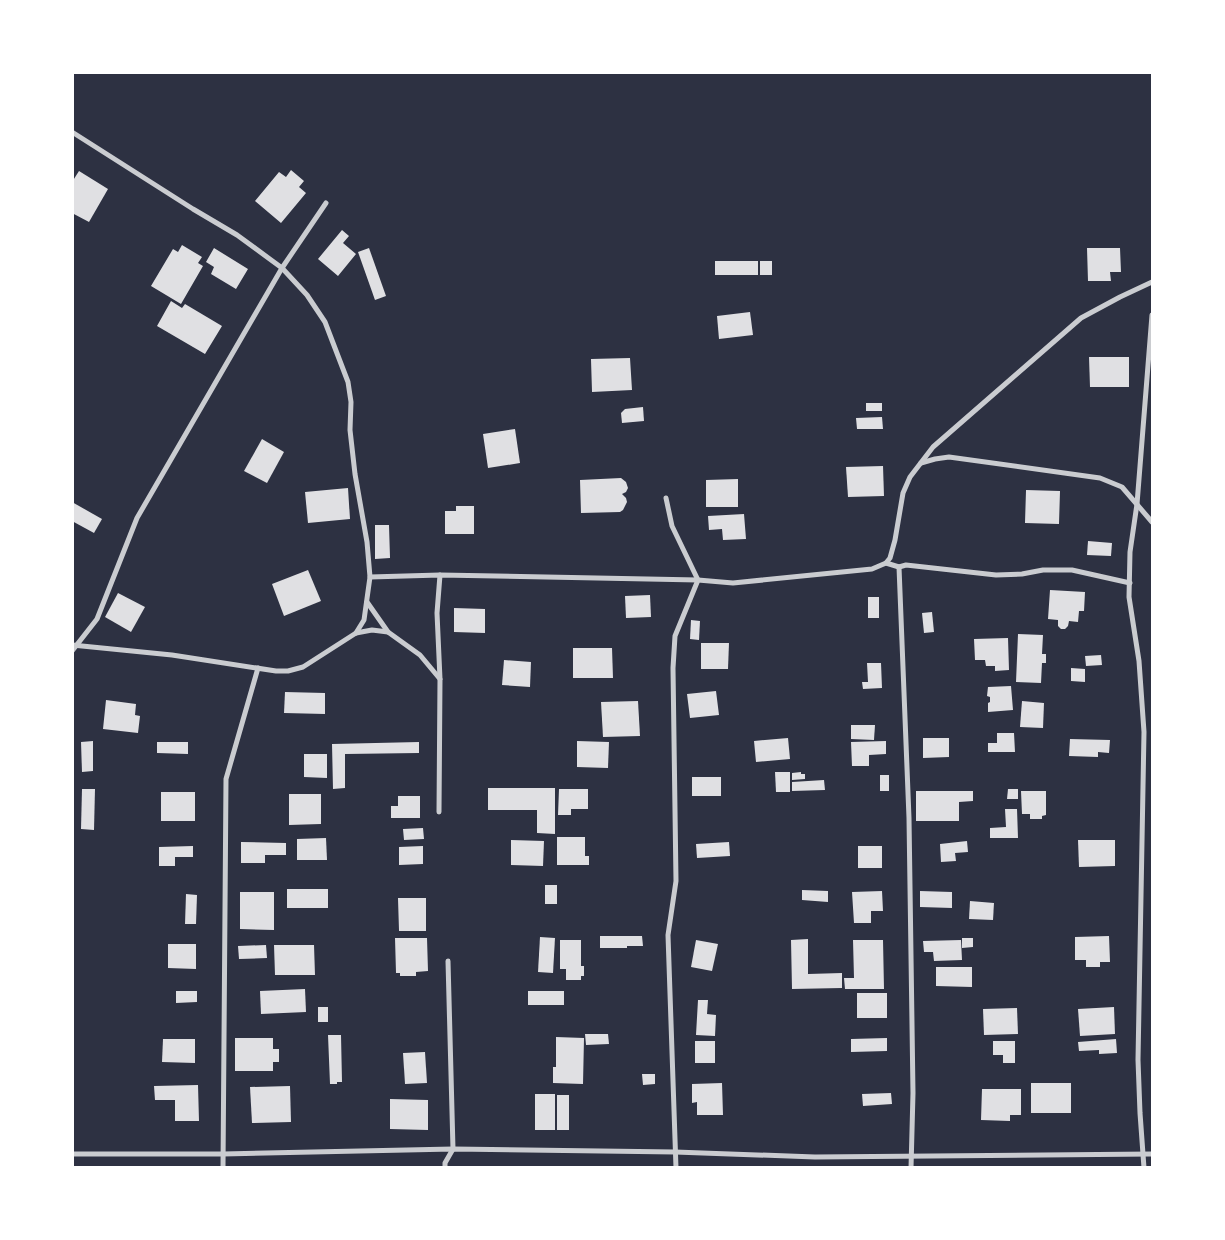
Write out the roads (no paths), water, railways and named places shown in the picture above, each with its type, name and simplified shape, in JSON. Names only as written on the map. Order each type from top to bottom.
[{"type":"street","points":[[73,134],[237,235],[282,268],[307,295],[325,322],[348,382],[351,402],[350,430],[354,474],[367,542],[370,577],[367,602],[364,620],[356,633]]},
{"type":"street","points":[[72,651],[74,645],[97,619],[137,518],[282,268],[326,203]]},
{"type":"street","points":[[886,564],[890,558],[895,540],[902,494],[910,476],[933,447],[1081,318],[1152,282]]},
{"type":"street","points":[[1144,1168],[1138,1060],[1144,732],[1140,661],[1129,597],[1130,552],[1136,504],[1152,314]]},
{"type":"street","points":[[921,463],[949,457],[1100,478],[1122,487],[1152,522]]},
{"type":"street","points":[[666,498],[672,526],[698,580],[675,636],[672,668],[676,881],[668,935],[676,1168]]},
{"type":"street","points":[[370,577],[440,575],[698,580],[733,583],[872,569],[886,564],[899,567],[906,565],[996,575],[1022,574],[1043,570],[1072,570],[1130,583]]},
{"type":"street","points":[[899,567],[909,818],[913,1093],[911,1168]]},
{"type":"street","points":[[439,812],[440,679],[437,613],[440,575]]},
{"type":"street","points":[[367,602],[388,632],[420,655],[440,679]]},
{"type":"street","points":[[74,645],[172,655],[288,671],[303,667],[356,633],[372,630],[388,632]]},
{"type":"street","points":[[223,1168],[226,779],[258,668]]},
{"type":"street","points":[[445,1168],[445,1163],[453,1149],[448,961]]},
{"type":"street","points":[[72,1154],[223,1154],[453,1149],[676,1152],[815,1157],[1152,1154]]}]
